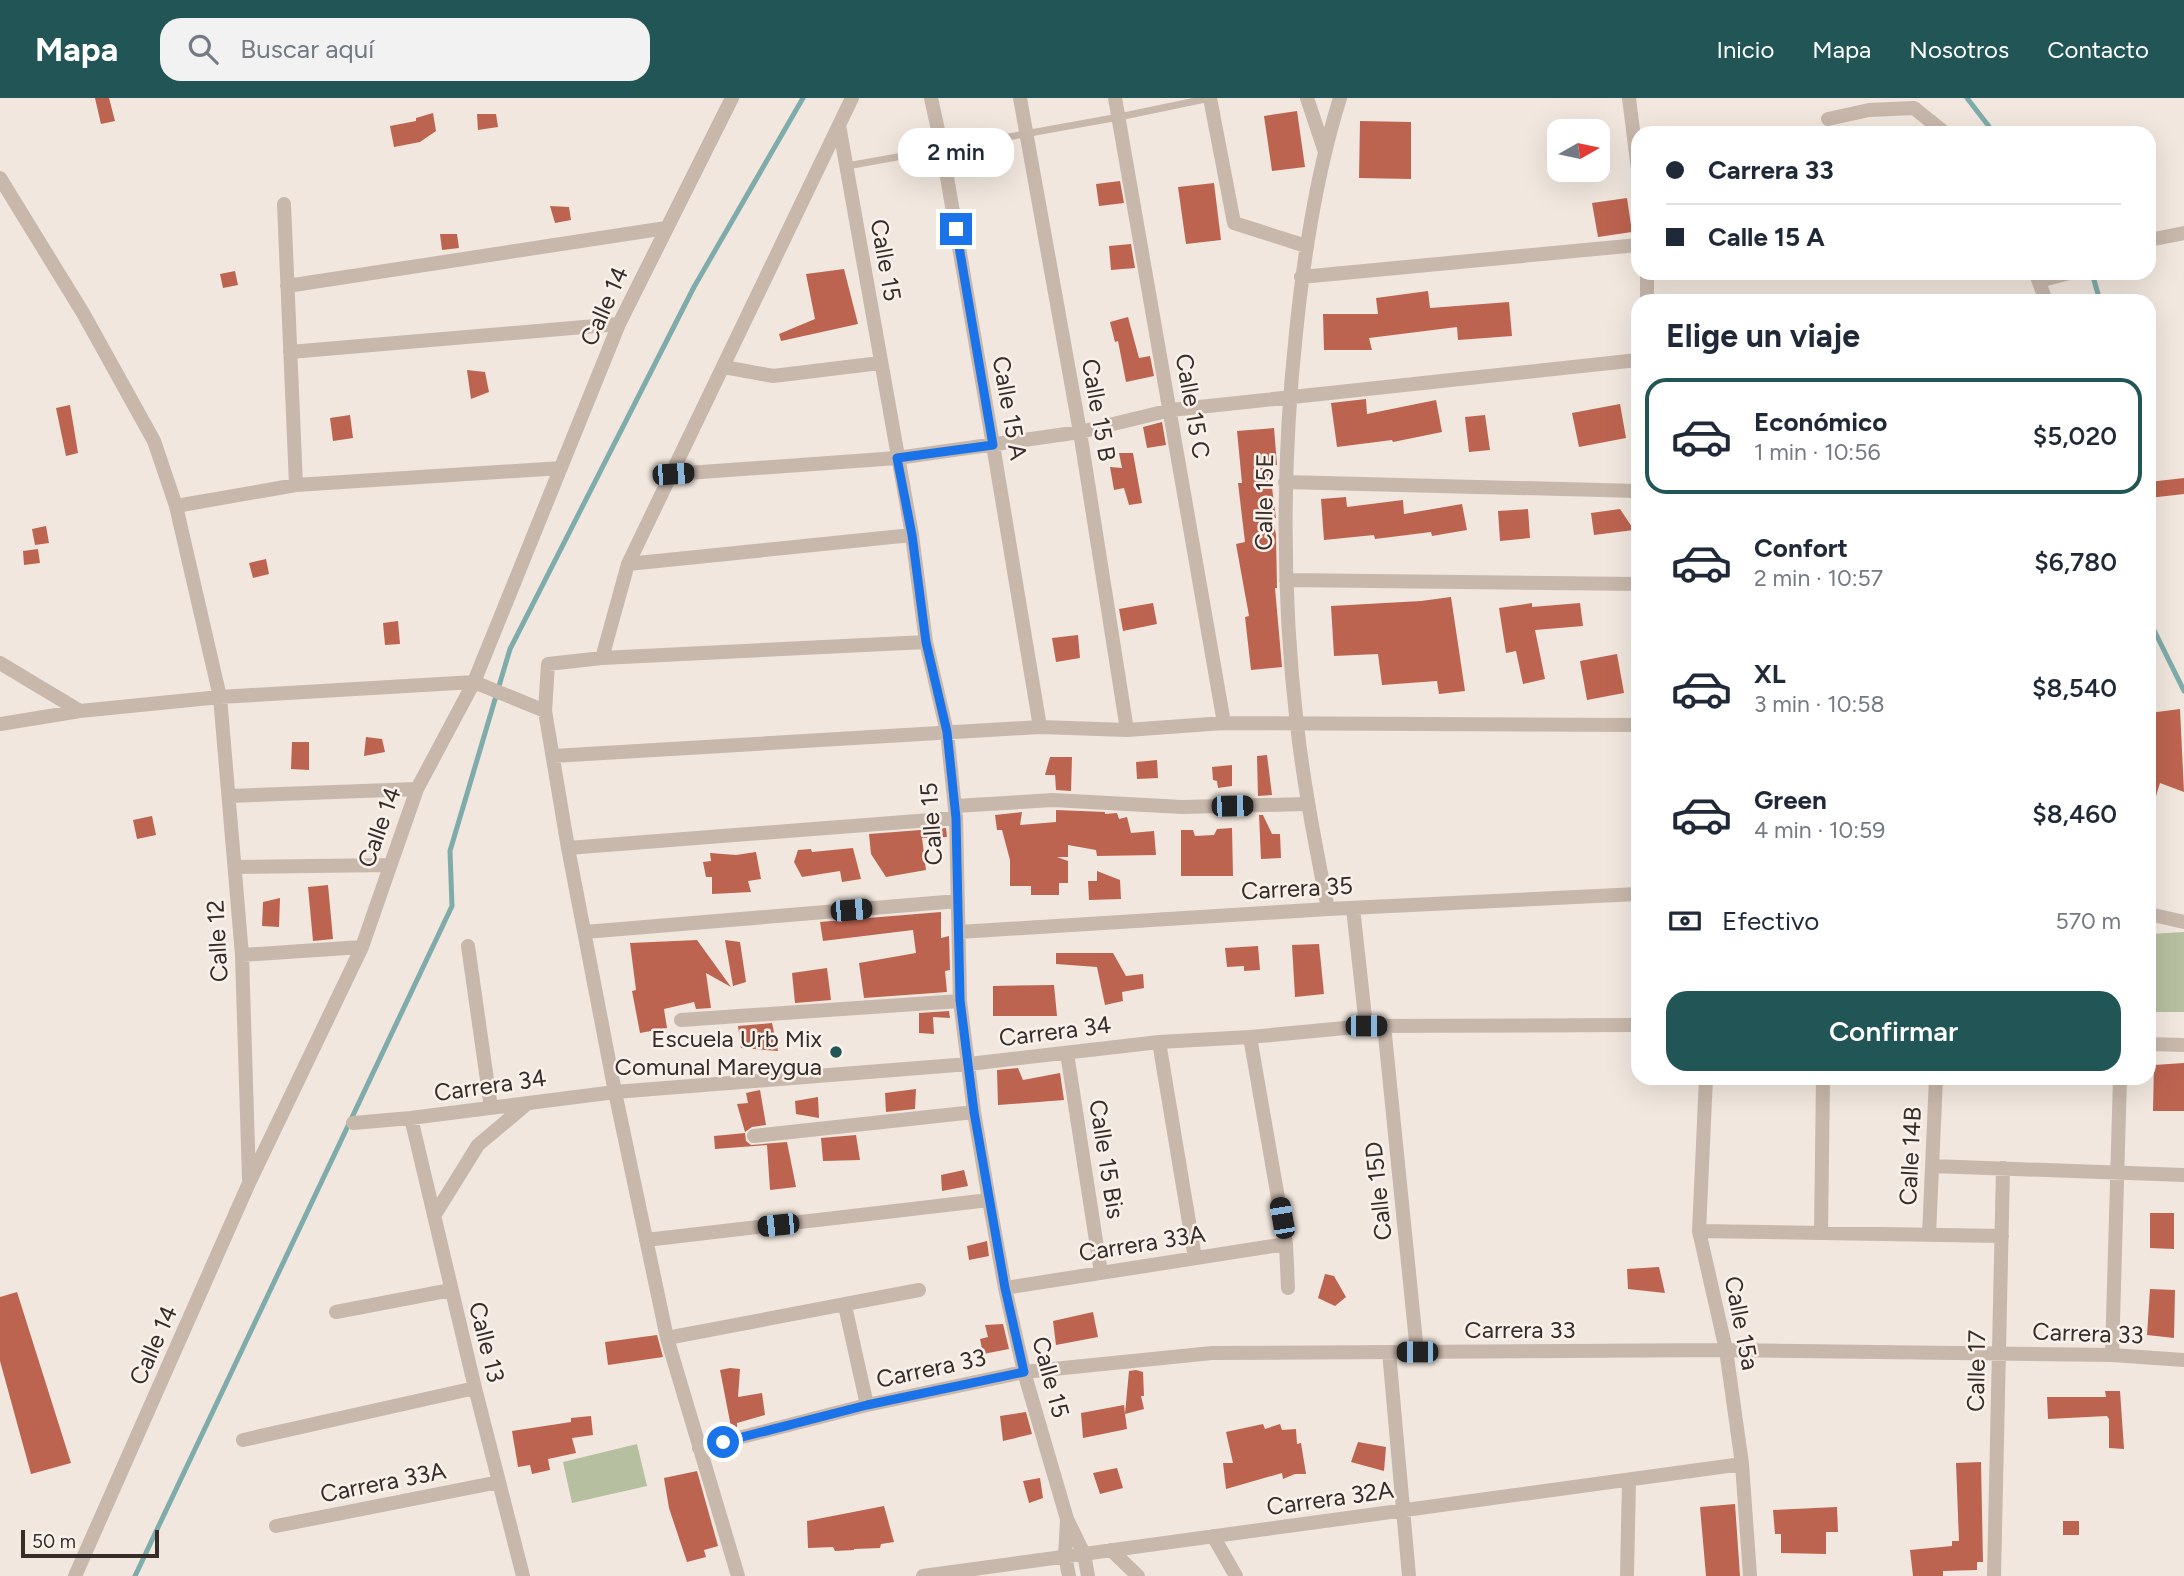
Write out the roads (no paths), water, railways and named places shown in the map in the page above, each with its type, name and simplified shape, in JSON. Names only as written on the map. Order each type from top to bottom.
[{"type":"street","name":"Calle 14","points":[[75,1576],[249,1183],[362,947],[417,789],[480,684],[561,468],[619,324],[732,98]]},
{"type":"street","points":[[602,658],[628,564],[852,98]]},
{"type":"street","name":"Calle 15 A","points":[[931,98],[942,148],[1040,727]]},
{"type":"street","name":"Calle 15 B","points":[[1020,98],[1080,432],[1127,730]]},
{"type":"street","name":"Calle 15 C","points":[[1115,98],[1224,723]]},
{"type":"street","points":[[1210,98],[1234,223],[1306,246]]},
{"type":"street","name":"Calle 15E","points":[[1307,98],[1324,149],[1301,277],[1289,397],[1285,482],[1286,580],[1297,724],[1308,804],[1328,909]]},
{"type":"street","points":[[1324,149],[1340,98]]},
{"type":"street","points":[[1629,98],[1632,126]]},
{"type":"street","points":[[1828,119],[1869,110],[1914,108],[1936,126]]},
{"type":"street","name":"Calle 15","points":[[839,125],[912,535],[926,642],[947,732],[955,812],[960,1000],[974,1112],[989,1200],[1024,1372],[1067,1519],[1084,1554],[1088,1576]]},
{"type":"street","name":"Calle 12","points":[[0,178],[83,313],[154,441],[176,506],[220,697],[242,955],[249,1183]]},
{"type":"street","points":[[284,204],[296,485]]},
{"type":"street","points":[[287,286],[666,228]]},
{"type":"street","points":[[2156,239],[2184,233]]},
{"type":"street","points":[[1301,277],[1631,246]]},
{"type":"street","points":[[290,352],[619,324]]},
{"type":"street","points":[[673,474],[897,458],[1080,432],[1171,410],[1631,361]]},
{"type":"street","points":[[724,367],[773,376],[880,363]]},
{"type":"street","points":[[176,506],[296,485],[561,468]]},
{"type":"street","points":[[1285,482],[1631,491]]},
{"type":"street","points":[[628,564],[912,535]]},
{"type":"street","points":[[1286,580],[1631,584]]},
{"type":"street","points":[[738,1576],[667,1338],[615,1092],[568,848],[545,711],[548,664],[602,658],[926,642]]},
{"type":"street","points":[[0,663],[80,711]]},
{"type":"street","points":[[0,724],[80,711],[220,697],[480,684],[545,711]]},
{"type":"street","points":[[553,756],[1040,727],[1127,730],[1224,723],[1631,726]]},
{"type":"street","points":[[230,796],[417,789]]},
{"type":"street","points":[[568,848],[955,812],[1053,800],[1182,807],[1308,804]]},
{"type":"street","points":[[235,867],[389,865]]},
{"type":"street","name":"Carrera 35","points":[[959,932],[1328,909],[1631,894]]},
{"type":"street","points":[[585,932],[958,901]]},
{"type":"street","points":[[1353,908],[1366,1026]]},
{"type":"street","points":[[2156,916],[2184,922]]},
{"type":"street","points":[[468,946],[491,1108]]},
{"type":"street","points":[[242,955],[362,947]]},
{"type":"street","points":[[681,1020],[960,1000]]},
{"type":"street","name":"Carrera 34","points":[[353,1124],[615,1092],[969,1064],[1159,1042],[1366,1026],[1631,1025]]},
{"type":"street","name":"Calle 15D","points":[[1384,1026],[1417,1352]]},
{"type":"street","points":[[1250,1037],[1286,1244],[1288,1288]]},
{"type":"street","points":[[1159,1042],[1195,1258]]},
{"type":"street","points":[[2156,1044],[2184,1045]]},
{"type":"street","name":"Calle 15 Bis","points":[[1067,1053],[1101,1273]]},
{"type":"street","name":"Calle 15a","points":[[1706,1085],[1699,1231],[1726,1350],[1742,1464],[1750,1576]]},
{"type":"street","points":[[1821,1232],[1823,1085]]},
{"type":"street","name":"Calle 14B","points":[[1929,1235],[1936,1085]]},
{"type":"street","points":[[2112,1354],[2120,1085]]},
{"type":"street","points":[[434,1216],[478,1145],[528,1103]]},
{"type":"street","points":[[754,1136],[974,1112]]},
{"type":"street","name":"Calle 13","points":[[411,1118],[523,1576]]},
{"type":"street","points":[[1932,1166],[2184,1175]]},
{"type":"street","name":"Calle 17","points":[[1994,1576],[2004,1168]]},
{"type":"street","points":[[646,1240],[989,1200]]},
{"type":"street","points":[[1699,1231],[2002,1236]]},
{"type":"street","name":"Carrera 33A","points":[[1005,1288],[1286,1244]]},
{"type":"street","points":[[336,1312],[451,1290]]},
{"type":"street","points":[[667,1338],[919,1290]]},
{"type":"street","points":[[845,1306],[867,1405]]},
{"type":"street","name":"Carrera 33","points":[[699,1448],[867,1405],[1024,1372],[1212,1353],[1726,1350],[2112,1354],[2184,1360]]},
{"type":"street","points":[[1389,1352],[1409,1576]]},
{"type":"street","points":[[243,1440],[475,1388]]},
{"type":"street","name":"Carrera 32A","points":[[923,1576],[1742,1464]]},
{"type":"street","points":[[1627,1576],[1629,1480]]},
{"type":"street","name":"Carrera 33A","points":[[276,1526],[499,1482]]},
{"type":"street","name":"Calle 15","points":[[1067,1519],[1065,1556],[1069,1576]]},
{"type":"street","points":[[1213,1536],[1236,1576]]},
{"type":"street","points":[[1111,1550],[1138,1576]]},
{"type":"lane","points":[[846,166],[1210,98]]},
{"type":"waterway","points":[[135,1576],[452,906],[450,851],[510,649],[694,287],[803,98]]},
{"type":"waterway","points":[[1967,98],[1989,126]]},
{"type":"waterway","points":[[2094,280],[2098,294]]},
{"type":"waterway","points":[[2156,634],[2184,691]]},
{"type":"place","name":"Escuela Urb Mix Comunal Mareygua","points":[[836,1052]]}]
